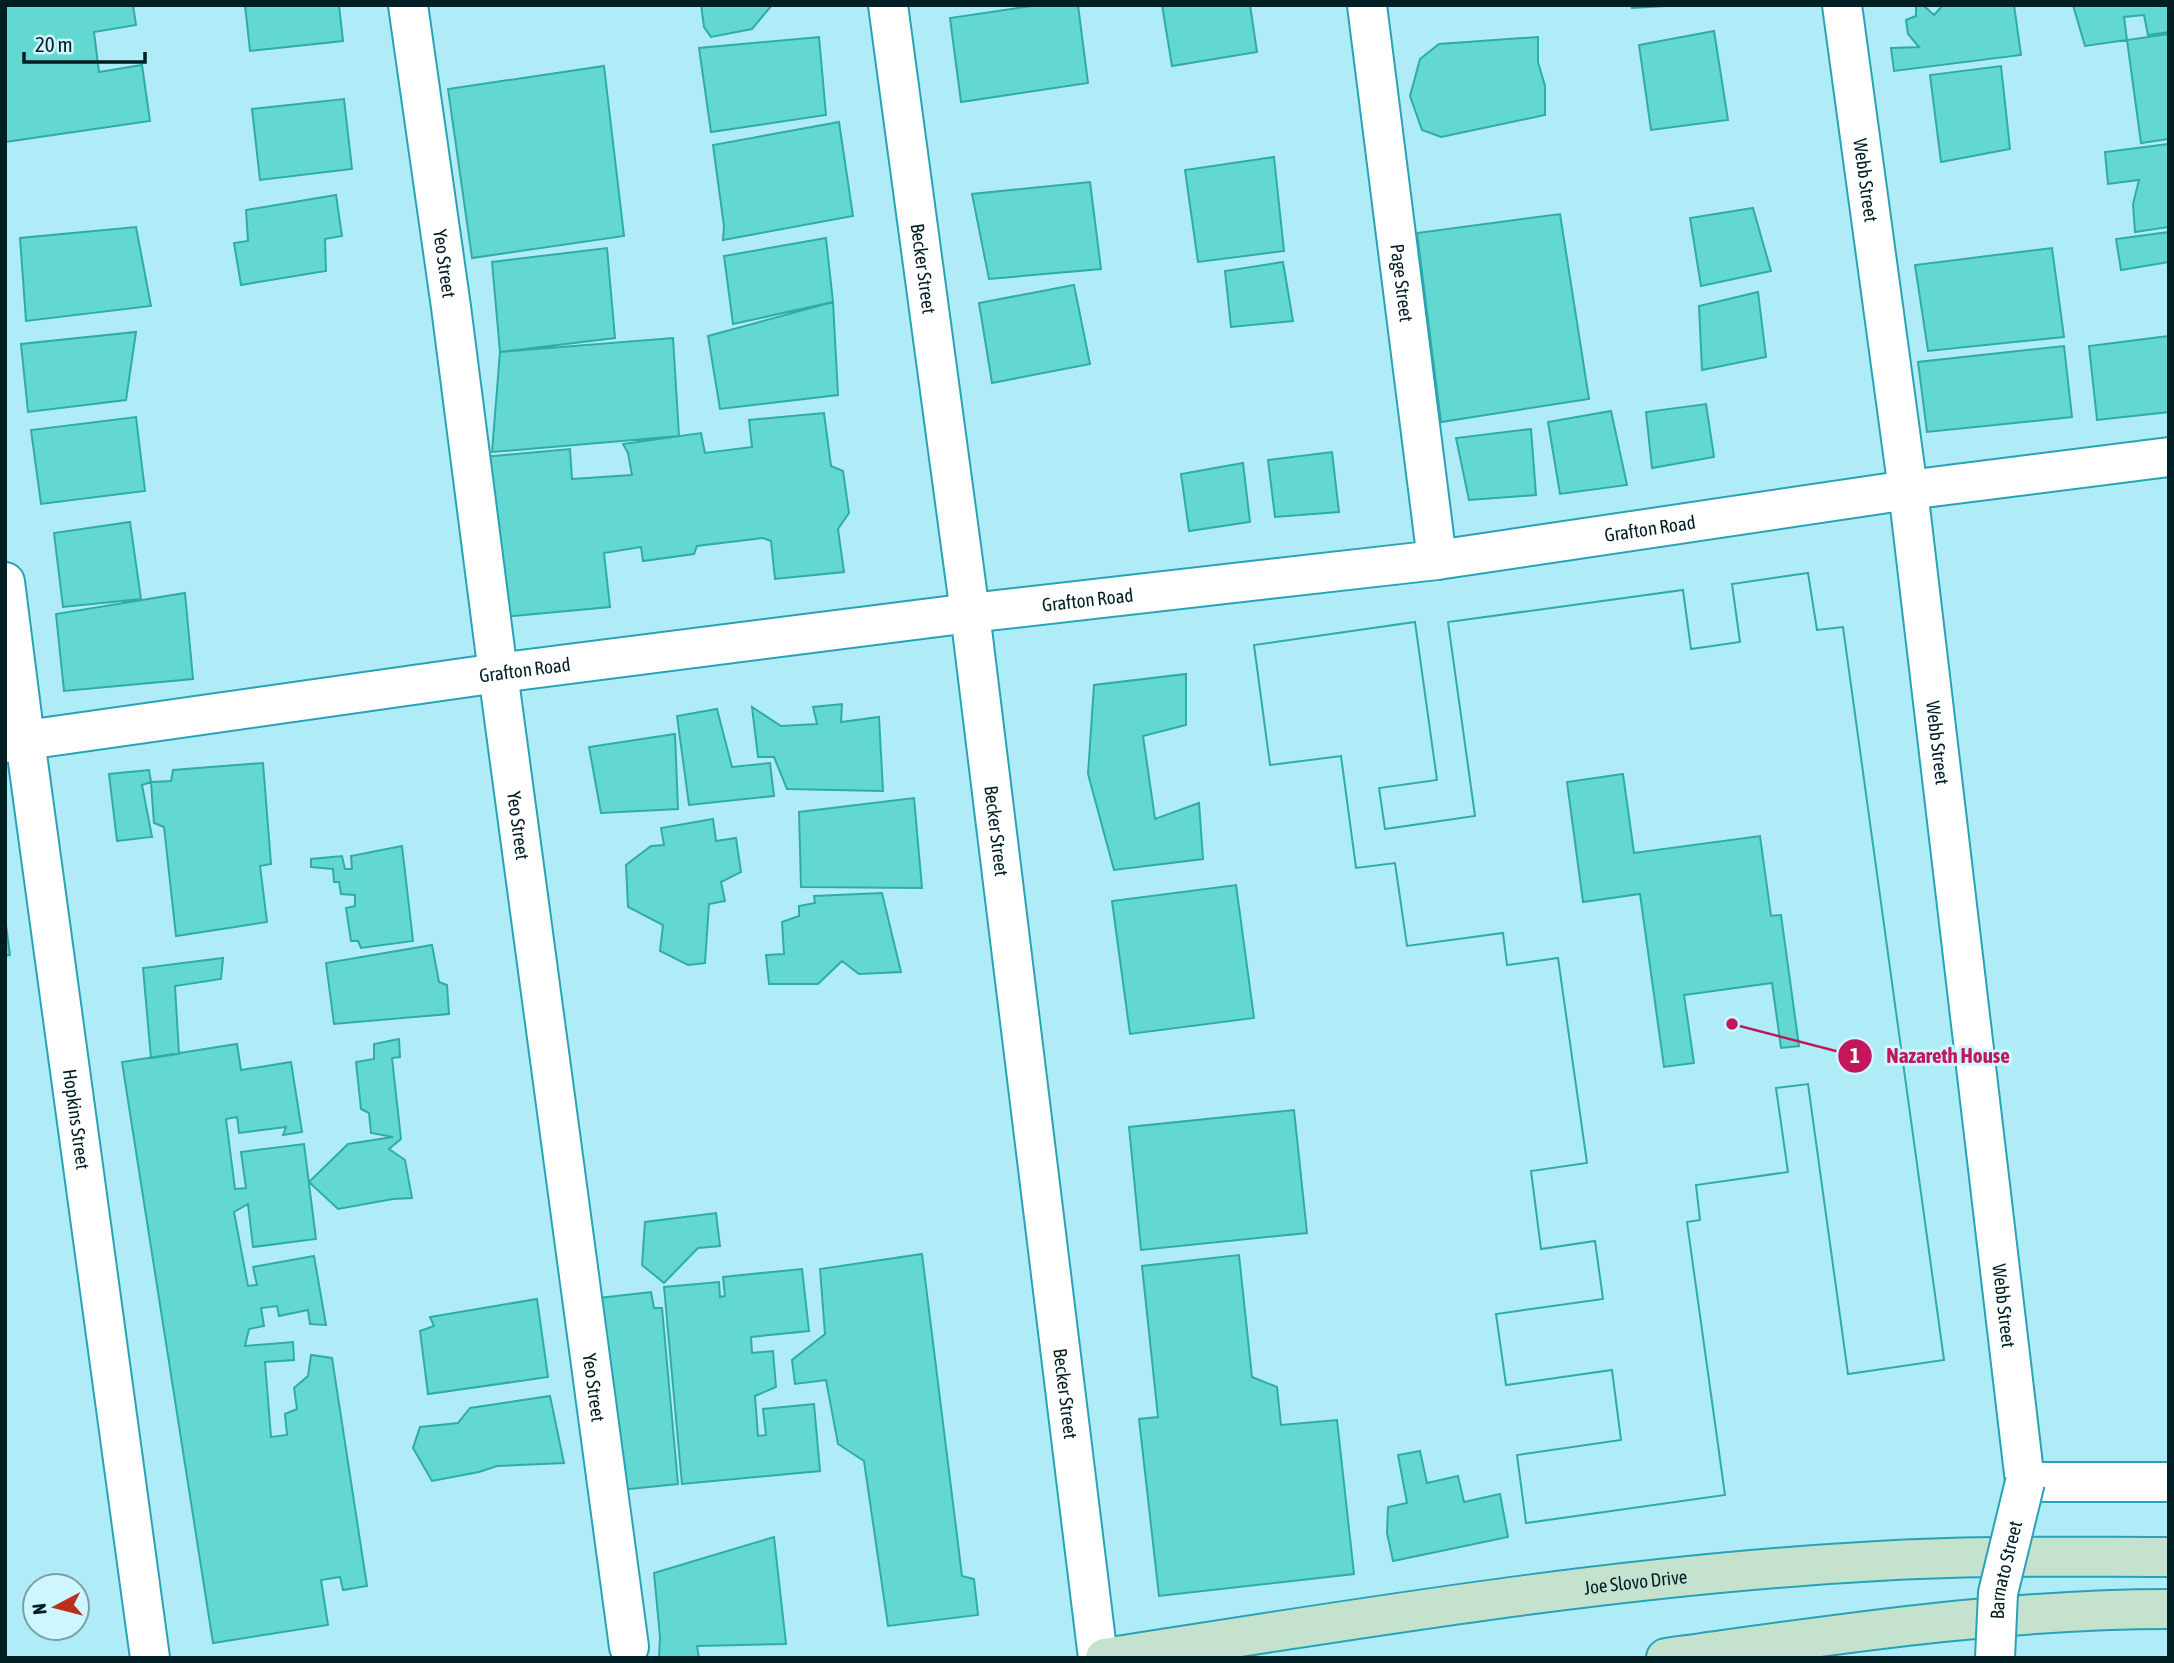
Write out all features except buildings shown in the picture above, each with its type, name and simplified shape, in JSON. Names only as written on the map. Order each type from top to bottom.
[{"type":"main road","name":"Joe Slovo Drive","points":[[1105,1658],[1436,1607],[1662,1579],[1880,1560],[2169,1557]]},
{"type":"main road","points":[[1666,1658],[1988,1618],[2169,1609]]},
{"type":"street","name":"Yeo Street","points":[[408,5],[451,307],[629,1647]]},
{"type":"street","name":"Becker Street","points":[[888,5],[970,613],[1098,1658]]},
{"type":"street","name":"Page Street","points":[[1367,5],[1437,560]]},
{"type":"street","name":"Webb Street","points":[[1842,5],[1908,490],[2025,1482]]},
{"type":"street","name":"Grafton Road","points":[[15,741],[498,673],[970,613],[1437,560],[1908,490],[2169,457]]},
{"type":"street","name":"Hopkins Street","points":[[5,582],[15,741],[149,1658]]},
{"type":"street","points":[[2025,1482],[2169,1482]]},
{"type":"street","name":"Barnato Street","points":[[1995,1658],[1997,1593],[2025,1482]]},
{"type":"place","name":"Nazareth House","points":[[1732,1024]]}]
